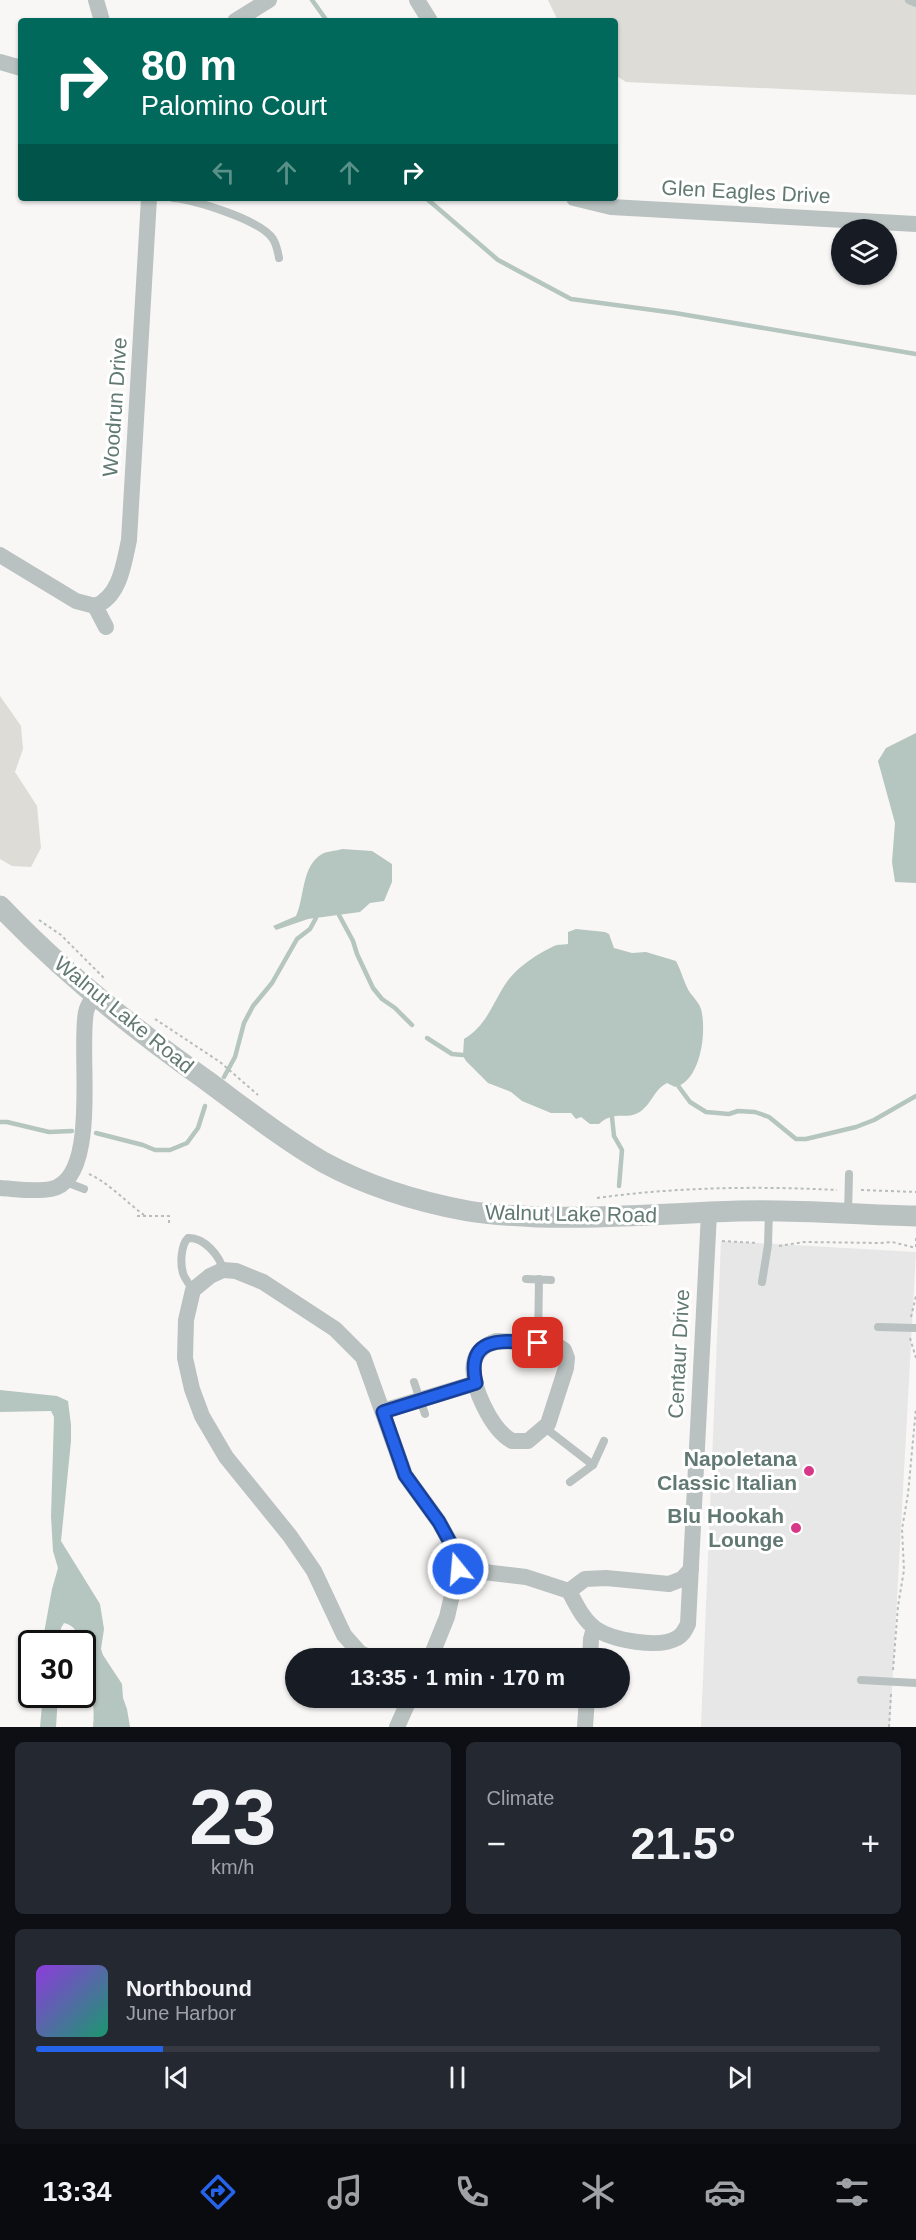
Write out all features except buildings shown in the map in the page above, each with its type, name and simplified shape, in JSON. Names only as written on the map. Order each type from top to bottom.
[{"type":"street","points":[[96,0],[101,18]]},
{"type":"street","points":[[240,18],[269,0]]},
{"type":"street","points":[[417,0],[428,18]]},
{"type":"street","points":[[0,62],[18,67]]},
{"type":"street","name":"Woodrun Drive","points":[[95,606],[110,596],[123,567],[129,540],[149,201]]},
{"type":"street","name":"Glen Eagles Drive","points":[[586,201],[611,207],[916,224]]},
{"type":"street","points":[[0,555],[76,602],[95,606],[106,627]]},
{"type":"street","name":"Walnut Lake Road","points":[[0,906],[46,953],[101,989],[158,1047],[287,1138],[324,1162],[416,1199],[469,1211],[571,1218],[769,1211],[916,1216]]},
{"type":"street","points":[[0,1188],[51,1189],[70,1176],[80,1158],[83,1139],[86,1010],[101,989]]},
{"type":"street","name":"Centaur Drive","points":[[594,1628],[614,1638],[639,1641],[674,1640],[682,1635],[688,1624],[709,1213]]},
{"type":"street","points":[[356,1648],[344,1635],[314,1571],[290,1536],[226,1457],[202,1416],[192,1389],[185,1358],[186,1320],[193,1290],[210,1276],[230,1271],[263,1282],[334,1329],[363,1357],[405,1475],[439,1522],[451,1544],[458,1569],[447,1617],[434,1648]]},
{"type":"street","points":[[496,1341],[553,1343],[559,1346],[567,1358],[566,1368],[548,1424],[528,1441],[512,1441],[505,1437],[487,1414],[476,1383],[474,1363],[482,1348],[496,1341]]},
{"type":"street","points":[[383,1412],[422,1407],[476,1383]]},
{"type":"street","points":[[458,1569],[526,1577],[569,1591],[578,1609],[594,1628],[591,1648]]},
{"type":"street","points":[[569,1591],[585,1579],[606,1578],[669,1584],[682,1579],[691,1569]]},
{"type":"street","points":[[397,1727],[406,1708]]},
{"type":"street","points":[[585,1727],[586,1708]]},
{"type":"lane","points":[[909,0],[916,3]]},
{"type":"lane","points":[[186,201],[221,209],[266,231],[273,240],[279,258]]},
{"type":"lane","points":[[848,1214],[849,1174]]},
{"type":"lane","points":[[70,1176],[84,1189]]},
{"type":"lane","points":[[762,1282],[768,1245],[769,1211]]},
{"type":"lane","points":[[193,1290],[183,1273],[182,1254],[184,1242],[188,1238],[194,1238],[215,1253],[230,1271]]},
{"type":"lane","points":[[526,1279],[551,1280]]},
{"type":"lane","points":[[538,1343],[539,1279]]},
{"type":"lane","points":[[878,1327],[916,1328]]},
{"type":"lane","points":[[414,1382],[422,1407]]},
{"type":"lane","points":[[544,1427],[593,1465]]},
{"type":"lane","points":[[570,1482],[593,1465],[604,1440]]},
{"type":"lane","points":[[861,1680],[916,1683]]},
{"type":"path","points":[[38,919],[61,935],[93,964],[101,989]]},
{"type":"path","points":[[148,1015],[220,1062],[259,1096]]},
{"type":"path","points":[[70,1176],[105,1182],[124,1201],[144,1215]]},
{"type":"path","points":[[593,1199],[714,1189],[916,1192]]},
{"type":"path","points":[[137,1216],[170,1216],[169,1225]]},
{"type":"path","points":[[708,1240],[778,1246],[804,1242],[892,1242],[916,1248],[916,1238]]},
{"type":"path","points":[[889,1727],[898,1606],[904,1570],[902,1529],[909,1487],[916,1408]]},
{"type":"shaded area","points":[[548,0],[916,0],[916,95],[626,82],[618,77],[618,18],[557,18]]},
{"type":"shaded area","points":[[0,696],[21,726],[23,749],[15,772],[37,806],[41,848],[31,867],[12,866],[0,859]]},
{"type":"shaded area","points":[[916,733],[916,883],[895,882],[892,862],[895,823],[878,761],[886,748]]},
{"type":"shaded area","points":[[342,849],[372,851],[392,864],[392,882],[384,901],[370,903],[360,912],[308,919],[276,930],[273,926],[296,916],[310,866],[324,853]]},
{"type":"shaded area","points":[[576,929],[609,934],[614,948],[632,953],[646,952],[676,961],[689,991],[700,1007],[703,1018],[700,1054],[691,1075],[684,1083],[675,1087],[667,1083],[643,1110],[633,1115],[610,1117],[599,1124],[590,1124],[581,1117],[576,1119],[571,1113],[551,1113],[522,1101],[511,1092],[488,1083],[463,1056],[464,1039],[485,1019],[513,974],[548,949],[556,945],[568,944],[568,932]]},
{"type":"shaded area","points":[[721,1241],[916,1252],[890,1727],[701,1727]]},
{"type":"shaded area","points":[[0,1390],[57,1396],[68,1401],[71,1441],[61,1541],[100,1604],[104,1629],[101,1649],[122,1684],[130,1727],[93,1727],[93,1708],[96,1708],[96,1630],[75,1630],[64,1623],[61,1630],[45,1630],[58,1568],[53,1551],[51,1516],[54,1417],[51,1411],[0,1412]]},
{"type":"shaded area","points":[[42,1708],[57,1708],[56,1727],[40,1727]]},
{"type":"waterway","points":[[312,0],[325,18]]},
{"type":"waterway","points":[[429,201],[498,260],[571,299],[675,313],[916,354]]},
{"type":"waterway","points":[[339,915],[373,988],[412,1025]]},
{"type":"waterway","points":[[224,1077],[235,1057],[244,1023],[253,1006],[272,983],[297,939],[310,929],[316,918]]},
{"type":"waterway","points":[[427,1038],[452,1054],[463,1055]]},
{"type":"waterway","points":[[679,1087],[690,1102],[706,1112],[729,1114],[738,1111],[755,1112],[769,1117],[796,1139],[806,1139],[856,1127],[874,1120],[916,1096]]},
{"type":"waterway","points":[[96,1133],[155,1150],[170,1150],[187,1143],[198,1128],[205,1106]]},
{"type":"waterway","points":[[612,1117],[614,1136],[622,1150],[619,1186]]},
{"type":"waterway","points":[[0,1122],[49,1132],[72,1131]]},
{"type":"place","name":"Napoletana Classic Italian","points":[[809,1471]]},
{"type":"place","name":"Blu Hookah Lounge","points":[[796,1528]]},
{"type":"route","points":[[458,1569],[451,1544],[439,1522],[405,1475],[383,1412],[476,1383],[474,1363],[482,1348],[488,1344],[496,1341],[538,1343]]}]
